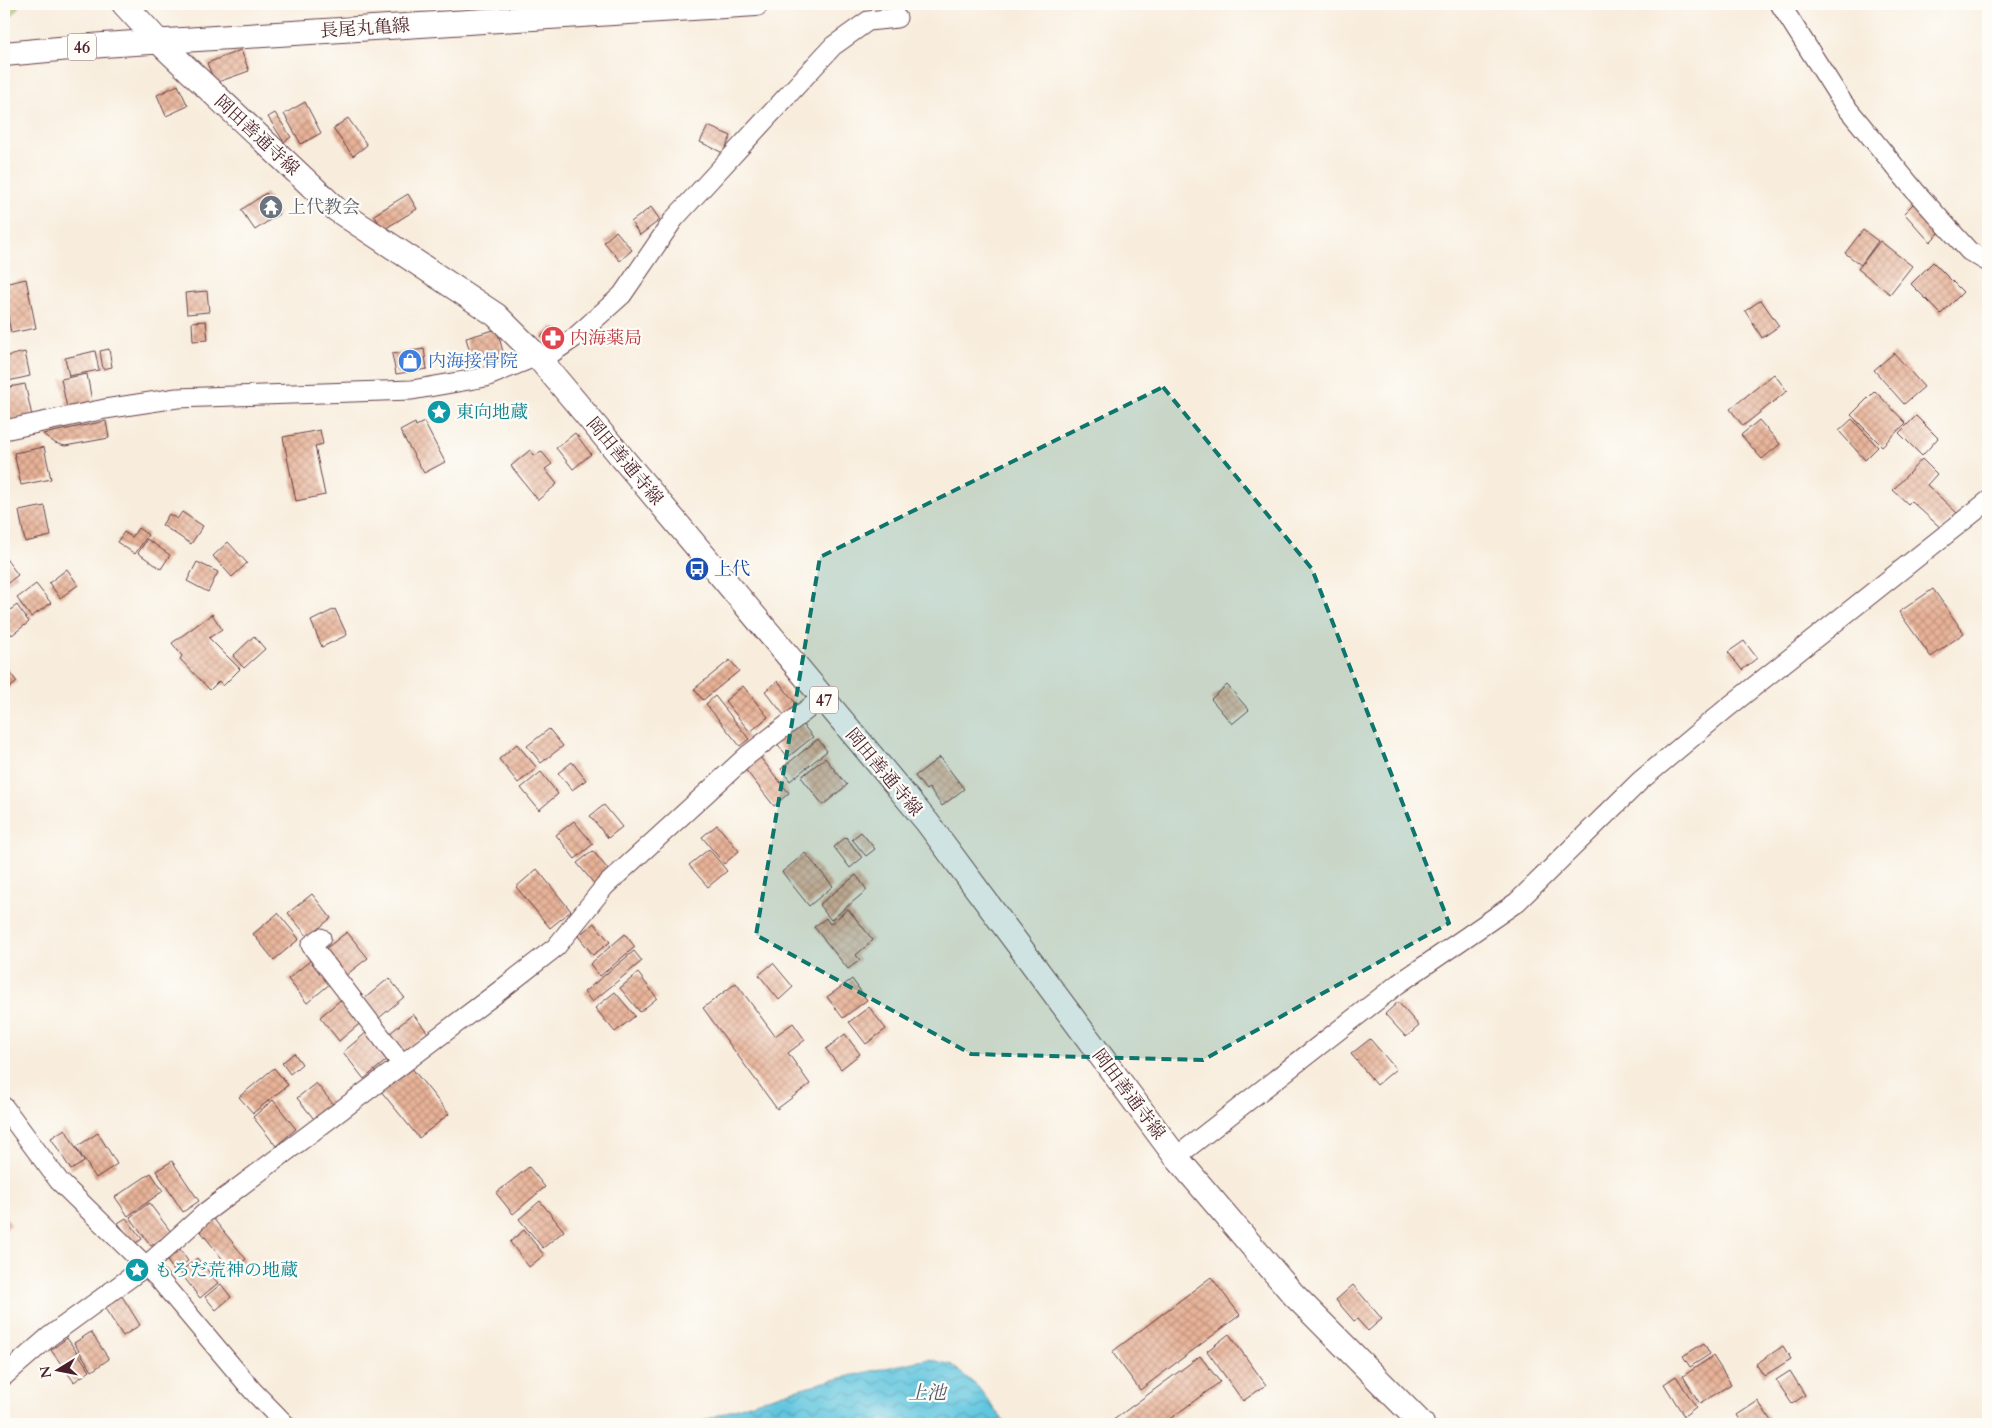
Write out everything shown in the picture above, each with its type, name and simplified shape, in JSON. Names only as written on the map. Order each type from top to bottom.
[{"type":"main road","name":"岡田善通寺線","points":[[124,4],[160,42],[337,210],[496,315],[537,356],[927,822],[1176,1157],[1293,1294],[1422,1424]]},
{"type":"main road","name":"長尾丸亀線","points":[[4,54],[160,42],[756,4]]},
{"type":"street","points":[[1780,4],[1843,103],[1915,191],[1969,251],[1988,262]]},
{"type":"street","points":[[4,430],[105,409],[177,398],[412,390],[486,376],[537,356],[549,355],[568,342],[622,295],[674,219],[833,46],[867,12],[897,18]]},
{"type":"street","points":[[1176,1157],[1398,984],[1517,902],[1640,781],[1734,702],[1988,501]]},
{"type":"street","points":[[4,1376],[50,1336],[146,1266],[206,1212],[556,947],[605,886],[748,755],[822,698]]},
{"type":"street","points":[[310,946],[402,1064]]},
{"type":"street","points":[[4,1107],[59,1180],[146,1266],[252,1390],[285,1424]]},
{"type":"highlighted area","points":[[1163,387],[1312,569],[1449,923],[1203,1060],[971,1054],[756,935],[820,557]]},
{"type":"green space","points":[[4,4],[20,4],[4,28]]},
{"type":"water","name":"上池","points":[[929,1359],[952,1365],[978,1387],[1006,1424],[696,1424],[782,1394],[870,1371]]},
{"type":"building","points":[[241,50],[249,71],[215,83],[207,63]]},
{"type":"building","points":[[178,85],[188,106],[166,116],[157,95]]},
{"type":"building","points":[[305,102],[321,133],[301,144],[284,114]]},
{"type":"building","points":[[275,113],[291,137],[284,142],[268,117]]},
{"type":"building","points":[[348,118],[367,145],[353,156],[333,129]]},
{"type":"building","points":[[708,126],[731,136],[723,153],[700,142]]},
{"type":"building","points":[[266,193],[279,214],[255,230],[241,210]]},
{"type":"building","points":[[408,194],[417,209],[383,230],[374,215]]},
{"type":"building","points":[[1915,202],[1941,231],[1930,242],[1904,213]]},
{"type":"building","points":[[651,207],[660,220],[640,235],[631,222]]},
{"type":"building","points":[[1863,230],[1878,241],[1861,265],[1845,253]]},
{"type":"building","points":[[616,231],[632,250],[620,261],[604,242]]},
{"type":"building","points":[[1880,241],[1912,266],[1890,294],[1858,269]]},
{"type":"building","points":[[1933,262],[1963,292],[1941,314],[1911,284]]},
{"type":"building","points":[[26,279],[36,328],[11,333],[4,297],[4,284]]},
{"type":"building","points":[[207,291],[209,312],[187,314],[185,293]]},
{"type":"building","points":[[1761,300],[1779,326],[1762,338],[1745,311]]},
{"type":"building","points":[[206,321],[208,340],[193,341],[192,322]]},
{"type":"building","name":"内海薬局","points":[[553,326],[564,339],[552,350],[541,336]]},
{"type":"building","points":[[497,329],[503,352],[472,360],[466,338]]},
{"type":"building","points":[[109,349],[112,367],[103,369],[100,351]]},
{"type":"building","name":"内海接骨院","points":[[424,349],[427,369],[396,374],[392,354]]},
{"type":"building","points":[[95,351],[99,370],[69,376],[65,358]]},
{"type":"building","points":[[25,352],[30,376],[4,382],[4,357]]},
{"type":"building","points":[[1894,353],[1924,387],[1904,404],[1874,370]]},
{"type":"building","points":[[87,374],[93,407],[68,413],[61,379]]},
{"type":"building","points":[[1774,374],[1787,391],[1743,426],[1730,409]]},
{"type":"building","points":[[25,384],[32,416],[4,422],[4,388]]},
{"type":"building","points":[[1875,391],[1906,423],[1882,446],[1851,415]]},
{"type":"building","points":[[1916,416],[1938,438],[1922,456],[1899,433]]},
{"type":"building","points":[[1852,419],[1878,447],[1865,460],[1839,431]]},
{"type":"building","points":[[1759,420],[1780,444],[1762,459],[1741,435]]},
{"type":"building","points":[[106,421],[109,438],[65,446],[55,443],[43,434]]},
{"type":"building","points":[[424,422],[445,462],[424,473],[400,431],[415,423],[416,426]]},
{"type":"building","points":[[320,430],[323,444],[315,446],[325,495],[296,501],[283,437]]},
{"type":"building","points":[[575,433],[591,454],[573,469],[556,448]]},
{"type":"building","points":[[44,447],[51,479],[21,485],[14,453]]},
{"type":"building","points":[[530,450],[535,456],[541,451],[552,464],[545,469],[557,484],[538,500],[511,466]]},
{"type":"building","points":[[1922,459],[1937,474],[1927,485],[1957,513],[1942,529],[1911,501],[1908,504],[1893,490]]},
{"type":"building","points":[[45,506],[51,536],[25,542],[19,511]]},
{"type":"building","points":[[182,512],[203,526],[191,544],[162,525],[169,514],[177,519]]},
{"type":"building","points":[[138,528],[148,535],[135,554],[117,542],[124,532],[132,537]]},
{"type":"building","points":[[147,539],[170,555],[161,569],[138,553]]},
{"type":"building","points":[[228,542],[247,563],[232,577],[213,556]]},
{"type":"building","points":[[4,556],[18,575],[4,586]]},
{"type":"building","points":[[197,562],[218,572],[208,592],[187,581]]},
{"type":"building","points":[[67,569],[78,585],[60,598],[49,583]]},
{"type":"building","points":[[36,584],[51,603],[31,617],[17,598]]},
{"type":"building","points":[[1933,589],[1964,633],[1931,657],[1899,612]]},
{"type":"building","points":[[17,605],[29,622],[12,635],[4,623],[4,615]]},
{"type":"building","points":[[335,609],[347,635],[322,647],[311,621]]},
{"type":"building","points":[[212,614],[222,629],[209,638],[240,669],[223,686],[219,681],[210,690],[180,659],[182,656],[172,643]]},
{"type":"building","points":[[254,636],[265,649],[244,668],[233,656]]},
{"type":"building","points":[[1744,641],[1757,658],[1742,670],[1728,652]]},
{"type":"building","points":[[730,660],[739,671],[703,700],[694,689]]},
{"type":"building","points":[[4,664],[17,682],[4,692]]},
{"type":"building","points":[[778,681],[797,705],[784,715],[765,691]]},
{"type":"building","points":[[1227,685],[1249,710],[1232,724],[1211,699]]},
{"type":"building","points":[[743,686],[768,717],[750,732],[725,701]]},
{"type":"building","points":[[715,696],[749,739],[740,746],[706,704]]},
{"type":"building","points":[[799,720],[813,737],[788,757],[774,740]]},
{"type":"building","points":[[549,729],[563,746],[541,763],[527,746]]},
{"type":"building","points":[[818,739],[827,751],[790,781],[781,769]]},
{"type":"building","points":[[517,744],[537,768],[518,783],[499,759]]},
{"type":"building","points":[[759,756],[789,793],[774,806],[744,768]]},
{"type":"building","points":[[940,757],[964,789],[942,806],[929,788],[926,790],[915,776]]},
{"type":"building","points":[[825,758],[847,785],[823,805],[801,777]]},
{"type":"building","points":[[572,762],[586,780],[572,790],[558,773]]},
{"type":"building","points":[[541,772],[558,794],[539,810],[521,788]]},
{"type":"building","points":[[604,805],[622,827],[608,838],[590,816]]},
{"type":"building","points":[[574,821],[593,844],[575,859],[556,835]]},
{"type":"building","points":[[717,825],[739,851],[724,864],[702,837]]},
{"type":"building","points":[[861,832],[875,849],[866,856],[852,839]]},
{"type":"building","points":[[846,837],[862,858],[850,868],[834,847]]},
{"type":"building","points":[[709,849],[727,871],[708,887],[689,865]]},
{"type":"building","points":[[593,851],[611,873],[596,886],[577,863]]},
{"type":"building","points":[[805,853],[833,886],[809,906],[782,872]]},
{"type":"building","points":[[537,869],[571,911],[550,928],[516,887]]},
{"type":"building","points":[[856,875],[867,890],[831,920],[819,905]]},
{"type":"building","points":[[312,894],[331,918],[308,937],[288,913]]},
{"type":"building","points":[[848,909],[873,940],[856,955],[860,960],[848,969],[814,927],[826,918],[830,924]]},
{"type":"building","points":[[278,913],[299,939],[274,960],[253,934]]},
{"type":"building","points":[[594,923],[610,942],[593,955],[578,936]]},
{"type":"building","points":[[347,932],[368,958],[341,979],[320,953]]},
{"type":"building","points":[[625,934],[635,947],[600,976],[590,964]]},
{"type":"building","points":[[634,951],[642,961],[592,1002],[584,992]]},
{"type":"building","points":[[312,959],[331,983],[307,1003],[288,979]]},
{"type":"building","points":[[773,963],[793,987],[779,1000],[759,975]]},
{"type":"building","points":[[638,973],[657,998],[640,1012],[620,988]]},
{"type":"building","points":[[389,978],[404,997],[379,1018],[364,999]]},
{"type":"building","points":[[852,979],[867,1000],[843,1018],[827,997]]},
{"type":"building","points":[[736,983],[775,1036],[793,1023],[805,1040],[788,1053],[810,1084],[777,1109],[703,1008]]},
{"type":"building","points":[[615,992],[635,1016],[615,1032],[595,1008]]},
{"type":"building","points":[[344,997],[363,1021],[339,1041],[320,1017]]},
{"type":"building","points":[[1398,1002],[1419,1026],[1406,1037],[1385,1014]]},
{"type":"building","points":[[869,1007],[886,1029],[866,1044],[849,1022]]},
{"type":"building","points":[[413,1014],[428,1033],[404,1052],[389,1034]]},
{"type":"building","points":[[367,1032],[388,1059],[364,1079],[343,1052]]},
{"type":"building","points":[[845,1034],[860,1054],[841,1069],[826,1049]]},
{"type":"building","points":[[1370,1039],[1396,1069],[1377,1085],[1351,1054]]},
{"type":"building","points":[[294,1053],[302,1064],[290,1074],[282,1063]]},
{"type":"building","points":[[410,1066],[449,1114],[419,1138],[380,1090]]},
{"type":"building","points":[[274,1068],[288,1085],[253,1113],[239,1097]]},
{"type":"building","points":[[316,1083],[333,1104],[314,1119],[297,1098]]},
{"type":"building","points":[[273,1100],[296,1129],[276,1146],[253,1117]]},
{"type":"building","points":[[65,1129],[84,1162],[71,1170],[51,1138]]},
{"type":"building","points":[[98,1133],[117,1164],[96,1178],[76,1147]]},
{"type":"building","points":[[172,1161],[199,1201],[183,1212],[156,1171]]},
{"type":"building","points":[[529,1167],[545,1187],[513,1214],[496,1193]]},
{"type":"building","points":[[151,1173],[163,1191],[128,1216],[115,1197]]},
{"type":"building","points":[[540,1201],[564,1231],[543,1248],[519,1219]]},
{"type":"building","points":[[149,1203],[171,1232],[151,1246],[130,1217]]},
{"type":"building","points":[[4,1213],[11,1225],[4,1230]]},
{"type":"building","points":[[212,1217],[246,1259],[232,1271],[198,1228]]},
{"type":"building","points":[[126,1218],[142,1239],[134,1244],[118,1223]]},
{"type":"building","points":[[524,1230],[544,1255],[529,1267],[510,1242]]},
{"type":"building","points":[[177,1245],[188,1261],[174,1271],[163,1254]]},
{"type":"building","points":[[197,1258],[218,1283],[200,1298],[180,1272]]},
{"type":"building","points":[[1211,1277],[1240,1315],[1140,1390],[1112,1352]]},
{"type":"building","points":[[221,1284],[231,1297],[216,1310],[205,1297]]},
{"type":"building","points":[[1353,1285],[1382,1319],[1368,1331],[1357,1319],[1354,1321],[1336,1300]]},
{"type":"building","points":[[120,1293],[140,1325],[123,1336],[102,1304]]},
{"type":"building","points":[[91,1332],[109,1359],[92,1371],[74,1343]]},
{"type":"building","points":[[1229,1334],[1266,1385],[1243,1401],[1207,1351]]},
{"type":"building","points":[[67,1338],[90,1371],[74,1382],[51,1350]]},
{"type":"building","points":[[1704,1343],[1710,1354],[1690,1367],[1683,1356]]},
{"type":"building","points":[[1783,1346],[1791,1359],[1764,1376],[1756,1364]]},
{"type":"building","points":[[1200,1356],[1220,1382],[1163,1424],[1114,1424],[1112,1421]]},
{"type":"building","points":[[1713,1356],[1731,1384],[1700,1404],[1683,1376]]},
{"type":"building","points":[[1790,1371],[1805,1395],[1792,1404],[1776,1380]]},
{"type":"building","points":[[1676,1376],[1696,1407],[1684,1416],[1664,1384]]},
{"type":"building","points":[[1758,1401],[1773,1424],[1743,1424],[1737,1415]]},
{"type":"place","name":"上代教会","points":[[271,207]]},
{"type":"place","name":"内海薬局","points":[[553,338]]},
{"type":"place","name":"内海接骨院","points":[[410,361]]},
{"type":"place","name":"東向地蔵","points":[[439,412]]},
{"type":"place","name":"上代","points":[[697,569]]},
{"type":"place","name":"もろだ荒神の地蔵","points":[[137,1270]]}]
